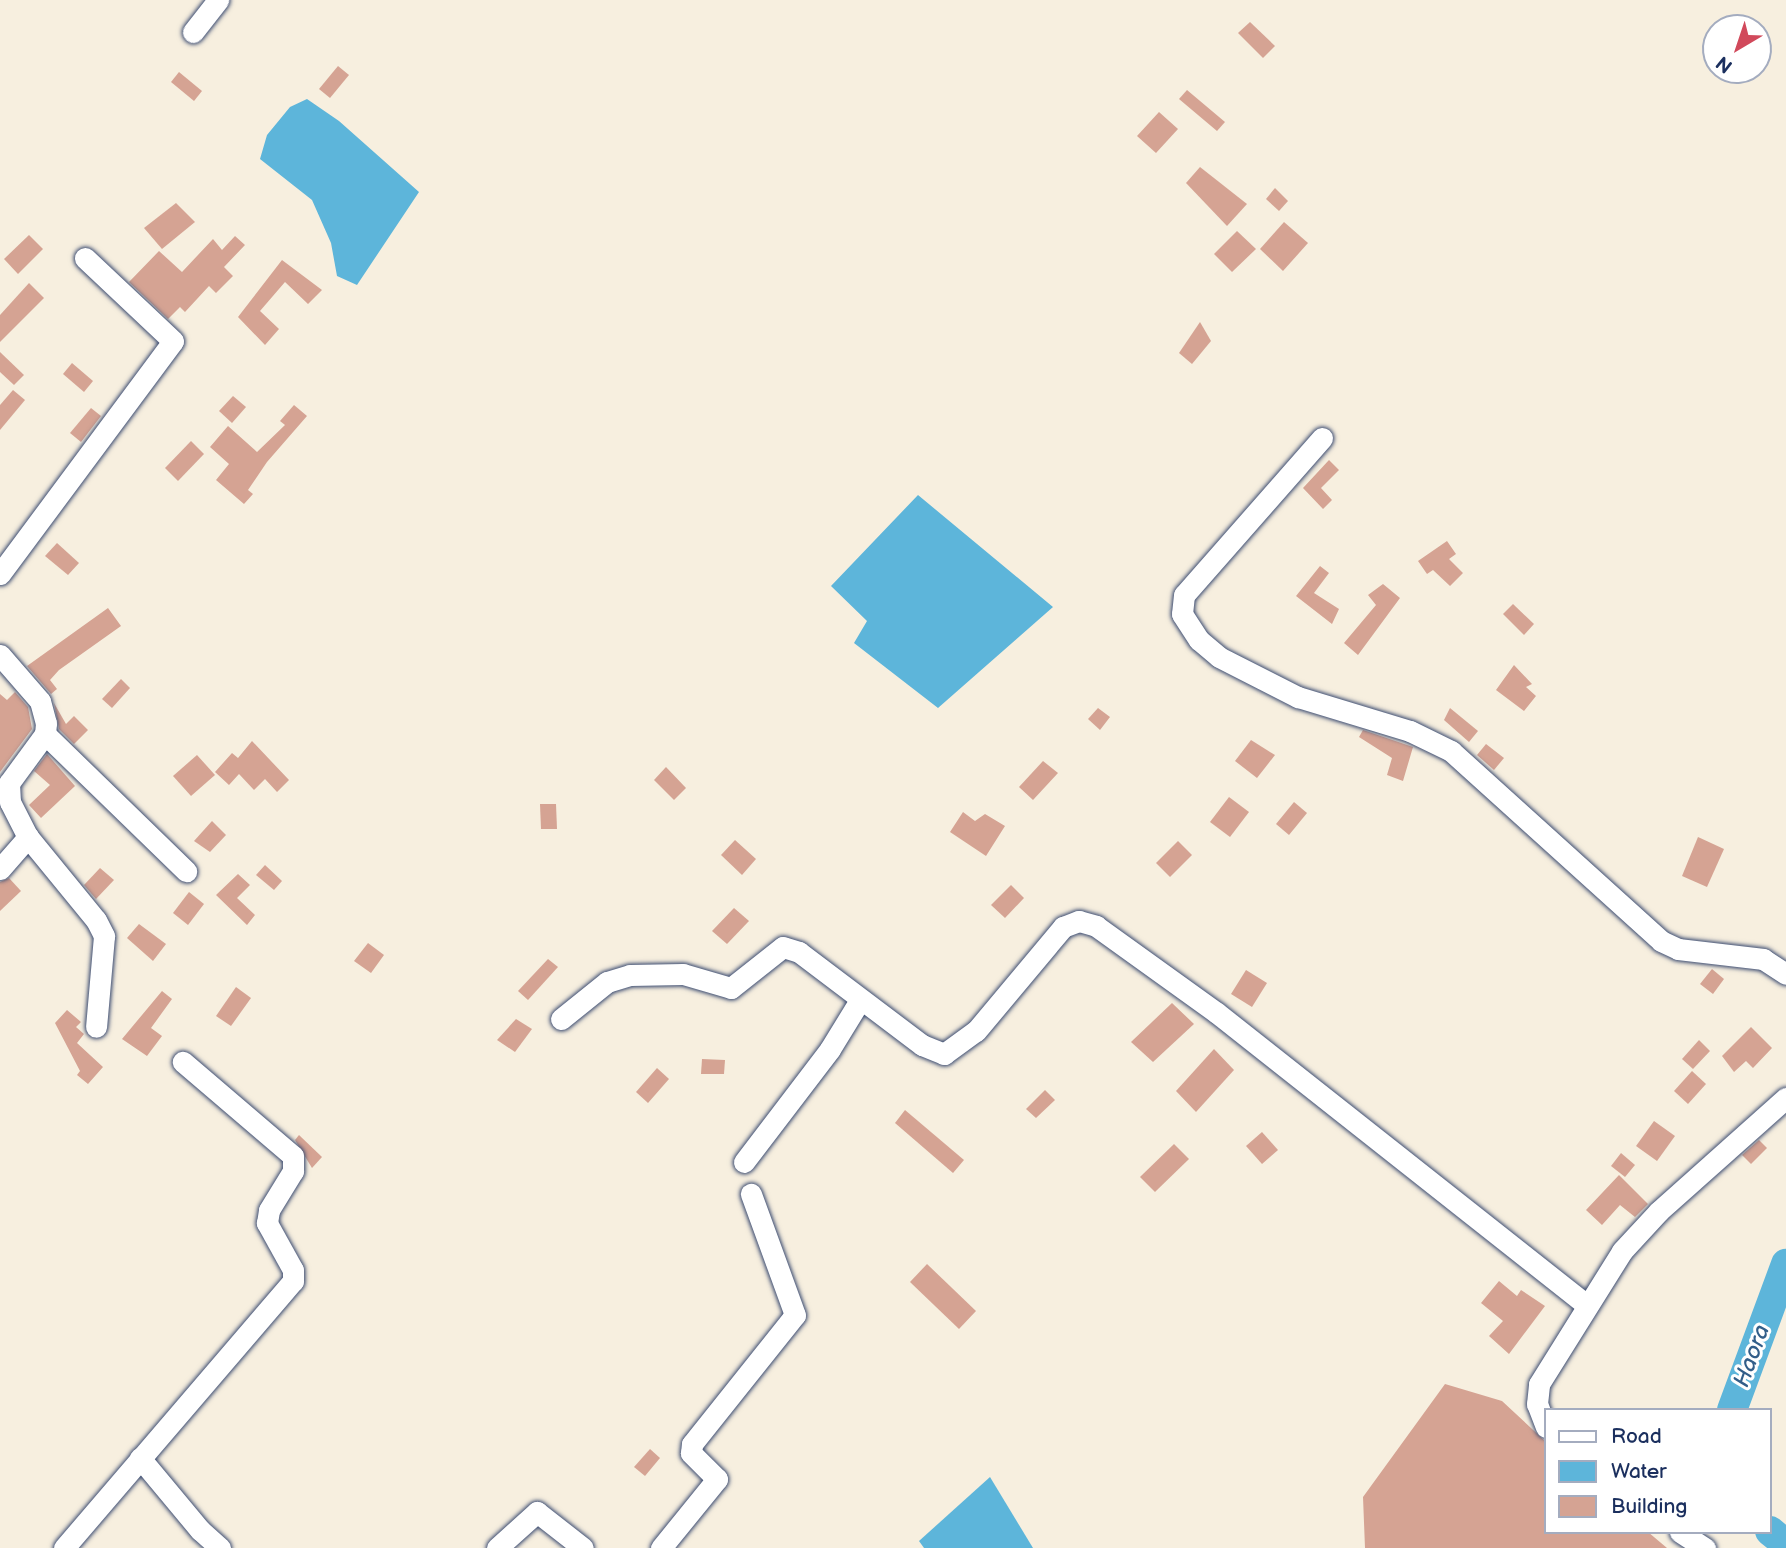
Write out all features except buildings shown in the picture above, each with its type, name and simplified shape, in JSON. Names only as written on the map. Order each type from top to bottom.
[{"type":"street","points":[[192,32],[218,0]]},
{"type":"street","points":[[0,575],[173,341],[85,258]]},
{"type":"street","points":[[1322,438],[1184,595],[1182,614],[1199,640],[1219,657],[1298,697],[1410,731],[1451,751],[1661,941],[1678,949],[1763,959],[1786,974]]},
{"type":"street","points":[[0,655],[40,701],[45,713],[45,734],[4,790],[28,836],[102,930],[106,950],[96,1027]]},
{"type":"street","points":[[45,734],[186,871]]},
{"type":"street","points":[[0,869],[28,836]]},
{"type":"street","points":[[561,1019],[607,982],[630,975],[683,974],[731,988],[783,947],[799,952],[860,1000],[935,1053],[953,1051],[1000,1005],[1063,927],[1079,920],[1096,926],[1390,1147],[1585,1304]]},
{"type":"street","points":[[744,1162],[830,1049],[860,1000]]},
{"type":"street","points":[[64,1548],[141,1458],[164,1437],[293,1281],[293,1270],[267,1223],[269,1210],[293,1171],[293,1156],[183,1062]]},
{"type":"street","points":[[1544,1422],[1537,1404],[1539,1384],[1585,1304],[1622,1251],[1659,1210],[1786,1098]]},
{"type":"street","points":[[661,1548],[717,1479],[691,1453],[692,1444],[795,1315],[751,1194]]},
{"type":"street","points":[[141,1458],[200,1530],[220,1548]]},
{"type":"street","points":[[497,1548],[537,1512],[583,1548]]},
{"type":"street","points":[[1683,1534],[1705,1548]]},
{"type":"water","points":[[307,99],[339,121],[419,192],[357,285],[337,276],[331,243],[312,200],[260,159],[267,135],[290,107]]},
{"type":"water","points":[[918,495],[1053,607],[938,708],[854,643],[867,621],[831,586]]},
{"type":"water","points":[[990,1477],[1033,1548],[924,1548],[919,1541]]},
{"type":"waterway","name":"Haora","points":[[1733,1408],[1786,1264]]},
{"type":"waterway","name":"Haora","points":[[1772,1533],[1786,1544]]}]
